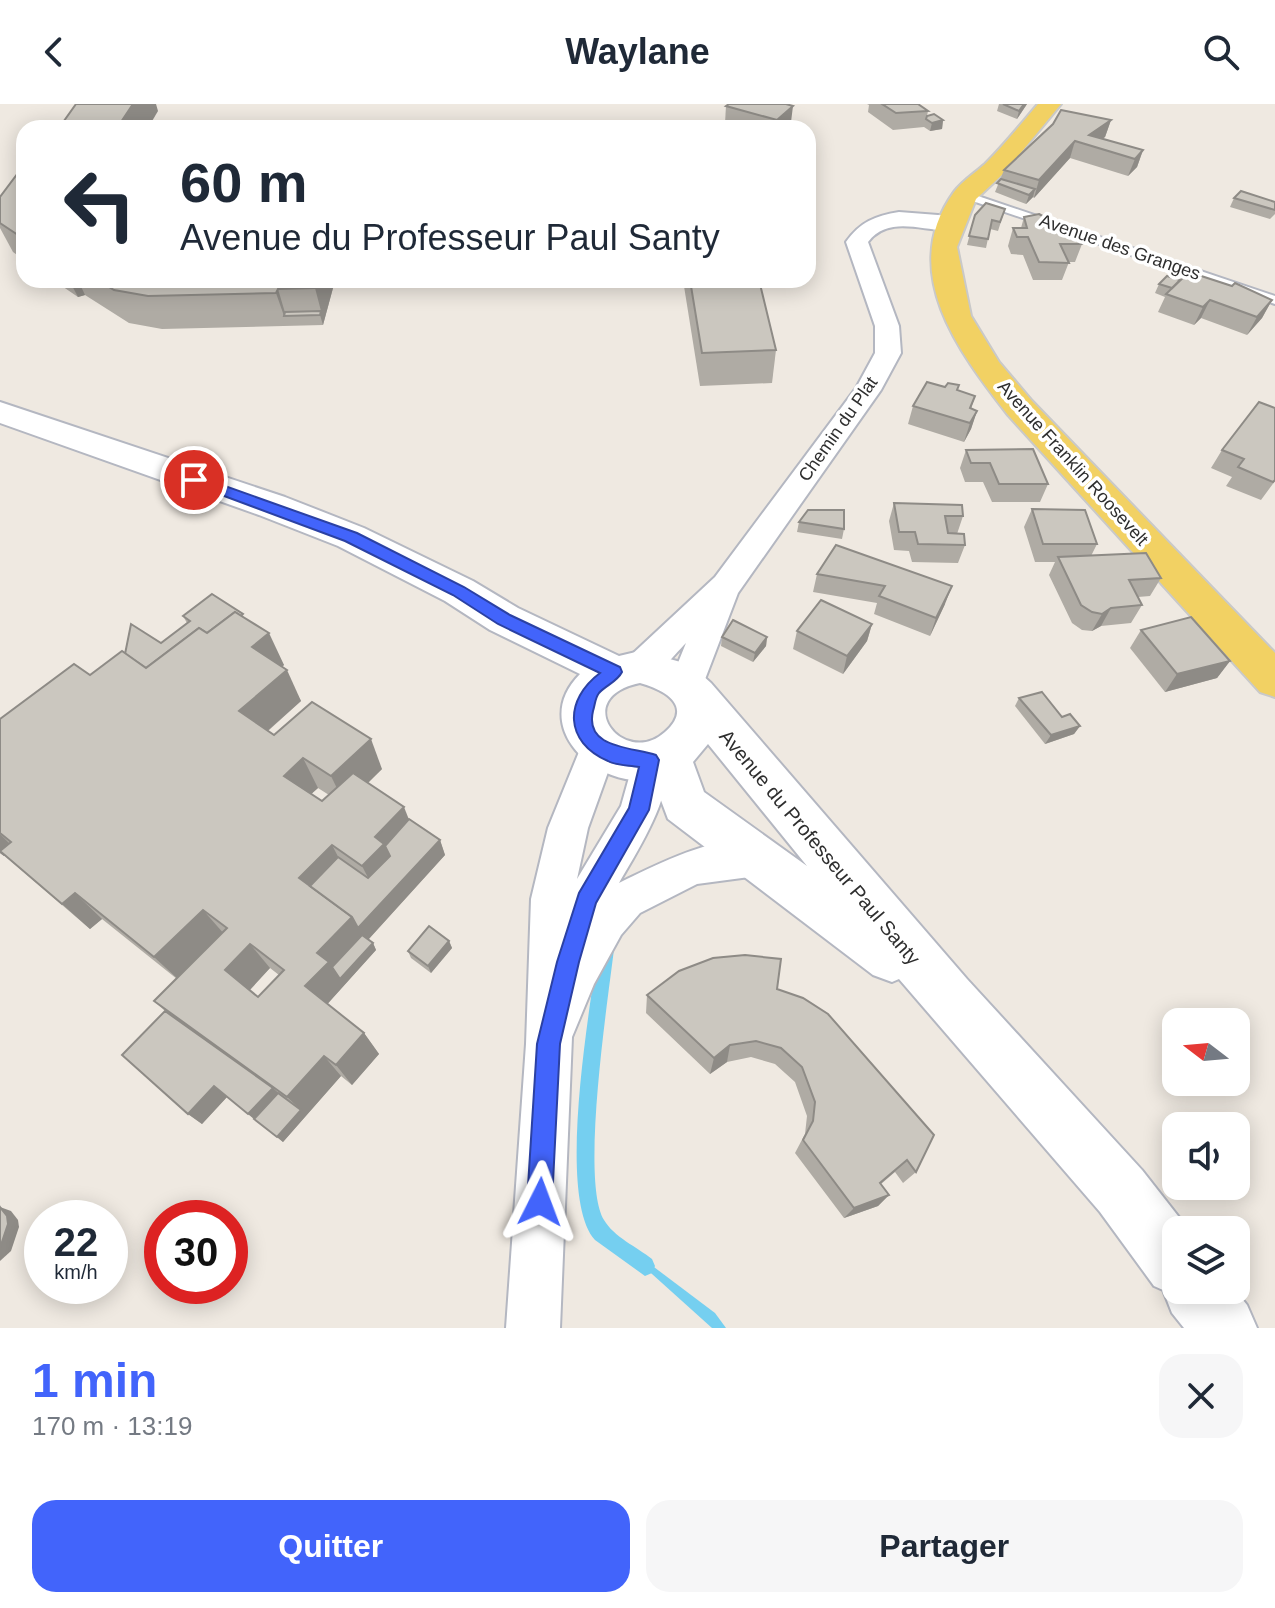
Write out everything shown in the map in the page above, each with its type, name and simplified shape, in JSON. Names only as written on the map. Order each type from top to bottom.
[{"type":"main road","points":[[958,209],[1050,104]]},
{"type":"main road","name":"Avenue Franklin Roosevelt","points":[[958,209],[943,247],[956,316],[986,366],[1029,417],[1275,680]]},
{"type":"main road","name":"Avenue du Professeur Paul Santy","points":[[0,412],[272,506],[351,537],[459,591],[504,619],[614,677],[665,672],[690,690],[948,998],[1121,1191],[1162,1245]]},
{"type":"main road","points":[[614,677],[582,720],[588,735],[599,747],[623,758],[659,758]]},
{"type":"main road","name":"Avenue du Professeur Paul Santy","points":[[690,690],[699,708],[699,722],[687,741],[659,758],[685,805],[948,998]]},
{"type":"main road","points":[[1206,1304],[1224,1328]]},
{"type":"street","name":"Chemin du Plat","points":[[614,677],[726,585],[868,390],[888,353],[887,326],[857,242],[863,231],[881,222],[958,209]]},
{"type":"street","points":[[690,690],[726,585]]},
{"type":"street","points":[[533,1328],[549,1044],[550,926],[556,875],[568,828],[599,747]]},
{"type":"street","points":[[549,1044],[587,900],[639,810],[659,758]]},
{"type":"street","points":[[549,1044],[576,974],[606,921],[625,900],[692,867],[757,858]]},
{"type":"lane","name":"Avenue des Granges","points":[[958,209],[1275,300]]},
{"type":"water","points":[[634,1252],[715,1313],[726,1328],[712,1328],[632,1256]]},
{"type":"building","points":[[76,104],[133,104],[122,120],[65,120]]},
{"type":"building","points":[[882,104],[918,104],[928,111],[896,113]]},
{"type":"building","points":[[1003,104],[1024,104],[1019,111]]},
{"type":"building","points":[[726,106],[793,106],[777,120]]},
{"type":"building","points":[[1061,110],[1111,120],[1089,135],[1143,150],[1135,159],[1075,141],[1039,180],[1004,170],[1053,124]]},
{"type":"building","points":[[934,114],[943,120],[932,123],[926,119]]},
{"type":"building","points":[[16,176],[16,234],[0,223],[0,197]]},
{"type":"building","points":[[1001,179],[1035,189],[1029,195],[997,183]]},
{"type":"building","points":[[1241,191],[1275,202],[1275,210],[1234,198]]},
{"type":"building","points":[[986,203],[1005,209],[1000,222],[992,220],[988,239],[969,236],[975,215]]},
{"type":"building","points":[[1039,214],[1050,220],[1055,231],[1076,232],[1082,244],[1060,244],[1069,263],[1039,262],[1028,237],[1017,237],[1013,228],[1027,228],[1024,217]]},
{"type":"building","points":[[1189,272],[1232,286],[1235,283],[1272,300],[1257,317],[1210,300],[1203,307],[1166,294]]},
{"type":"building","points":[[1167,276],[1180,280],[1172,288],[1159,284]]},
{"type":"building","points":[[111,288],[315,288],[278,289],[276,293],[148,296]]},
{"type":"building","points":[[691,288],[761,288],[776,350],[702,353]]},
{"type":"building","points":[[321,311],[320,315],[284,316],[285,312]]},
{"type":"building","points":[[927,382],[945,387],[948,383],[959,385],[957,390],[975,396],[970,408],[977,411],[970,423],[913,406]]},
{"type":"building","points":[[1259,402],[1275,408],[1273,482],[1238,467],[1244,459],[1222,450]]},
{"type":"building","points":[[1033,449],[1048,484],[999,484],[990,463],[971,463],[966,450]]},
{"type":"building","points":[[894,503],[962,505],[963,516],[945,516],[948,533],[964,534],[965,545],[918,544],[915,532],[899,532]]},
{"type":"building","points":[[1032,509],[1085,510],[1097,544],[1043,544]]},
{"type":"building","points":[[808,510],[844,510],[844,529],[799,522]]},
{"type":"building","points":[[836,545],[952,586],[936,618],[879,596],[885,586],[817,574]]},
{"type":"building","points":[[1146,553],[1161,578],[1129,580],[1142,605],[1111,608],[1102,614],[1081,605],[1058,557]]},
{"type":"building","points":[[212,594],[243,614],[241,616],[235,612],[207,633],[199,628],[146,668],[125,654],[131,624],[161,643],[190,621],[183,616]]},
{"type":"building","points":[[821,600],[872,624],[847,656],[797,631]]},
{"type":"building","points":[[235,612],[269,633],[252,647],[287,670],[239,711],[274,735],[312,702],[371,739],[331,776],[303,758],[284,776],[322,801],[353,773],[404,807],[375,837],[384,844],[362,866],[332,845],[299,878],[352,917],[317,953],[329,962],[305,986],[364,1033],[336,1065],[324,1056],[287,1097],[154,1001],[227,928],[203,910],[154,957],[75,893],[62,904],[0,851],[11,842],[0,833],[0,719],[74,664],[90,675],[122,651],[146,668],[199,628],[207,633]],"holes":[[[250,944],[284,970],[258,997],[225,970]]]},
{"type":"building","points":[[1191,617],[1230,661],[1177,674],[1141,630]]},
{"type":"building","points":[[733,620],[767,637],[755,653],[722,637]]},
{"type":"building","points":[[1042,692],[1062,717],[1070,714],[1080,726],[1051,735],[1019,698]]},
{"type":"building","points":[[409,819],[440,840],[358,928],[352,917],[310,886],[338,857],[368,878],[390,856],[385,846]]},
{"type":"building","points":[[429,926],[449,941],[428,966],[408,951]]},
{"type":"building","points":[[362,935],[373,943],[340,979],[332,967]]},
{"type":"building","points":[[745,955],[781,959],[777,989],[803,998],[828,1014],[934,1135],[916,1172],[907,1160],[880,1183],[889,1195],[854,1208],[803,1140],[813,1121],[815,1102],[802,1067],[781,1048],[756,1041],[730,1045],[714,1058],[647,995],[679,971],[713,958]]},
{"type":"building","points":[[165,1011],[273,1088],[248,1114],[214,1086],[188,1114],[122,1055]]},
{"type":"building","points":[[278,1093],[301,1110],[277,1137],[254,1119]]},
{"type":"building","points":[[0,1207],[7,1216],[8,1224],[0,1248]]},
{"type":"waterway","points":[[606,949],[586,1138],[589,1209],[597,1228],[645,1266]]},
{"type":"route","points":[[194,480],[351,537],[459,591],[504,619],[614,672],[589,691],[583,705],[582,720],[588,735],[599,747],[614,756],[650,760],[639,810],[587,900],[568,962],[549,1044],[540,1202]]}]
